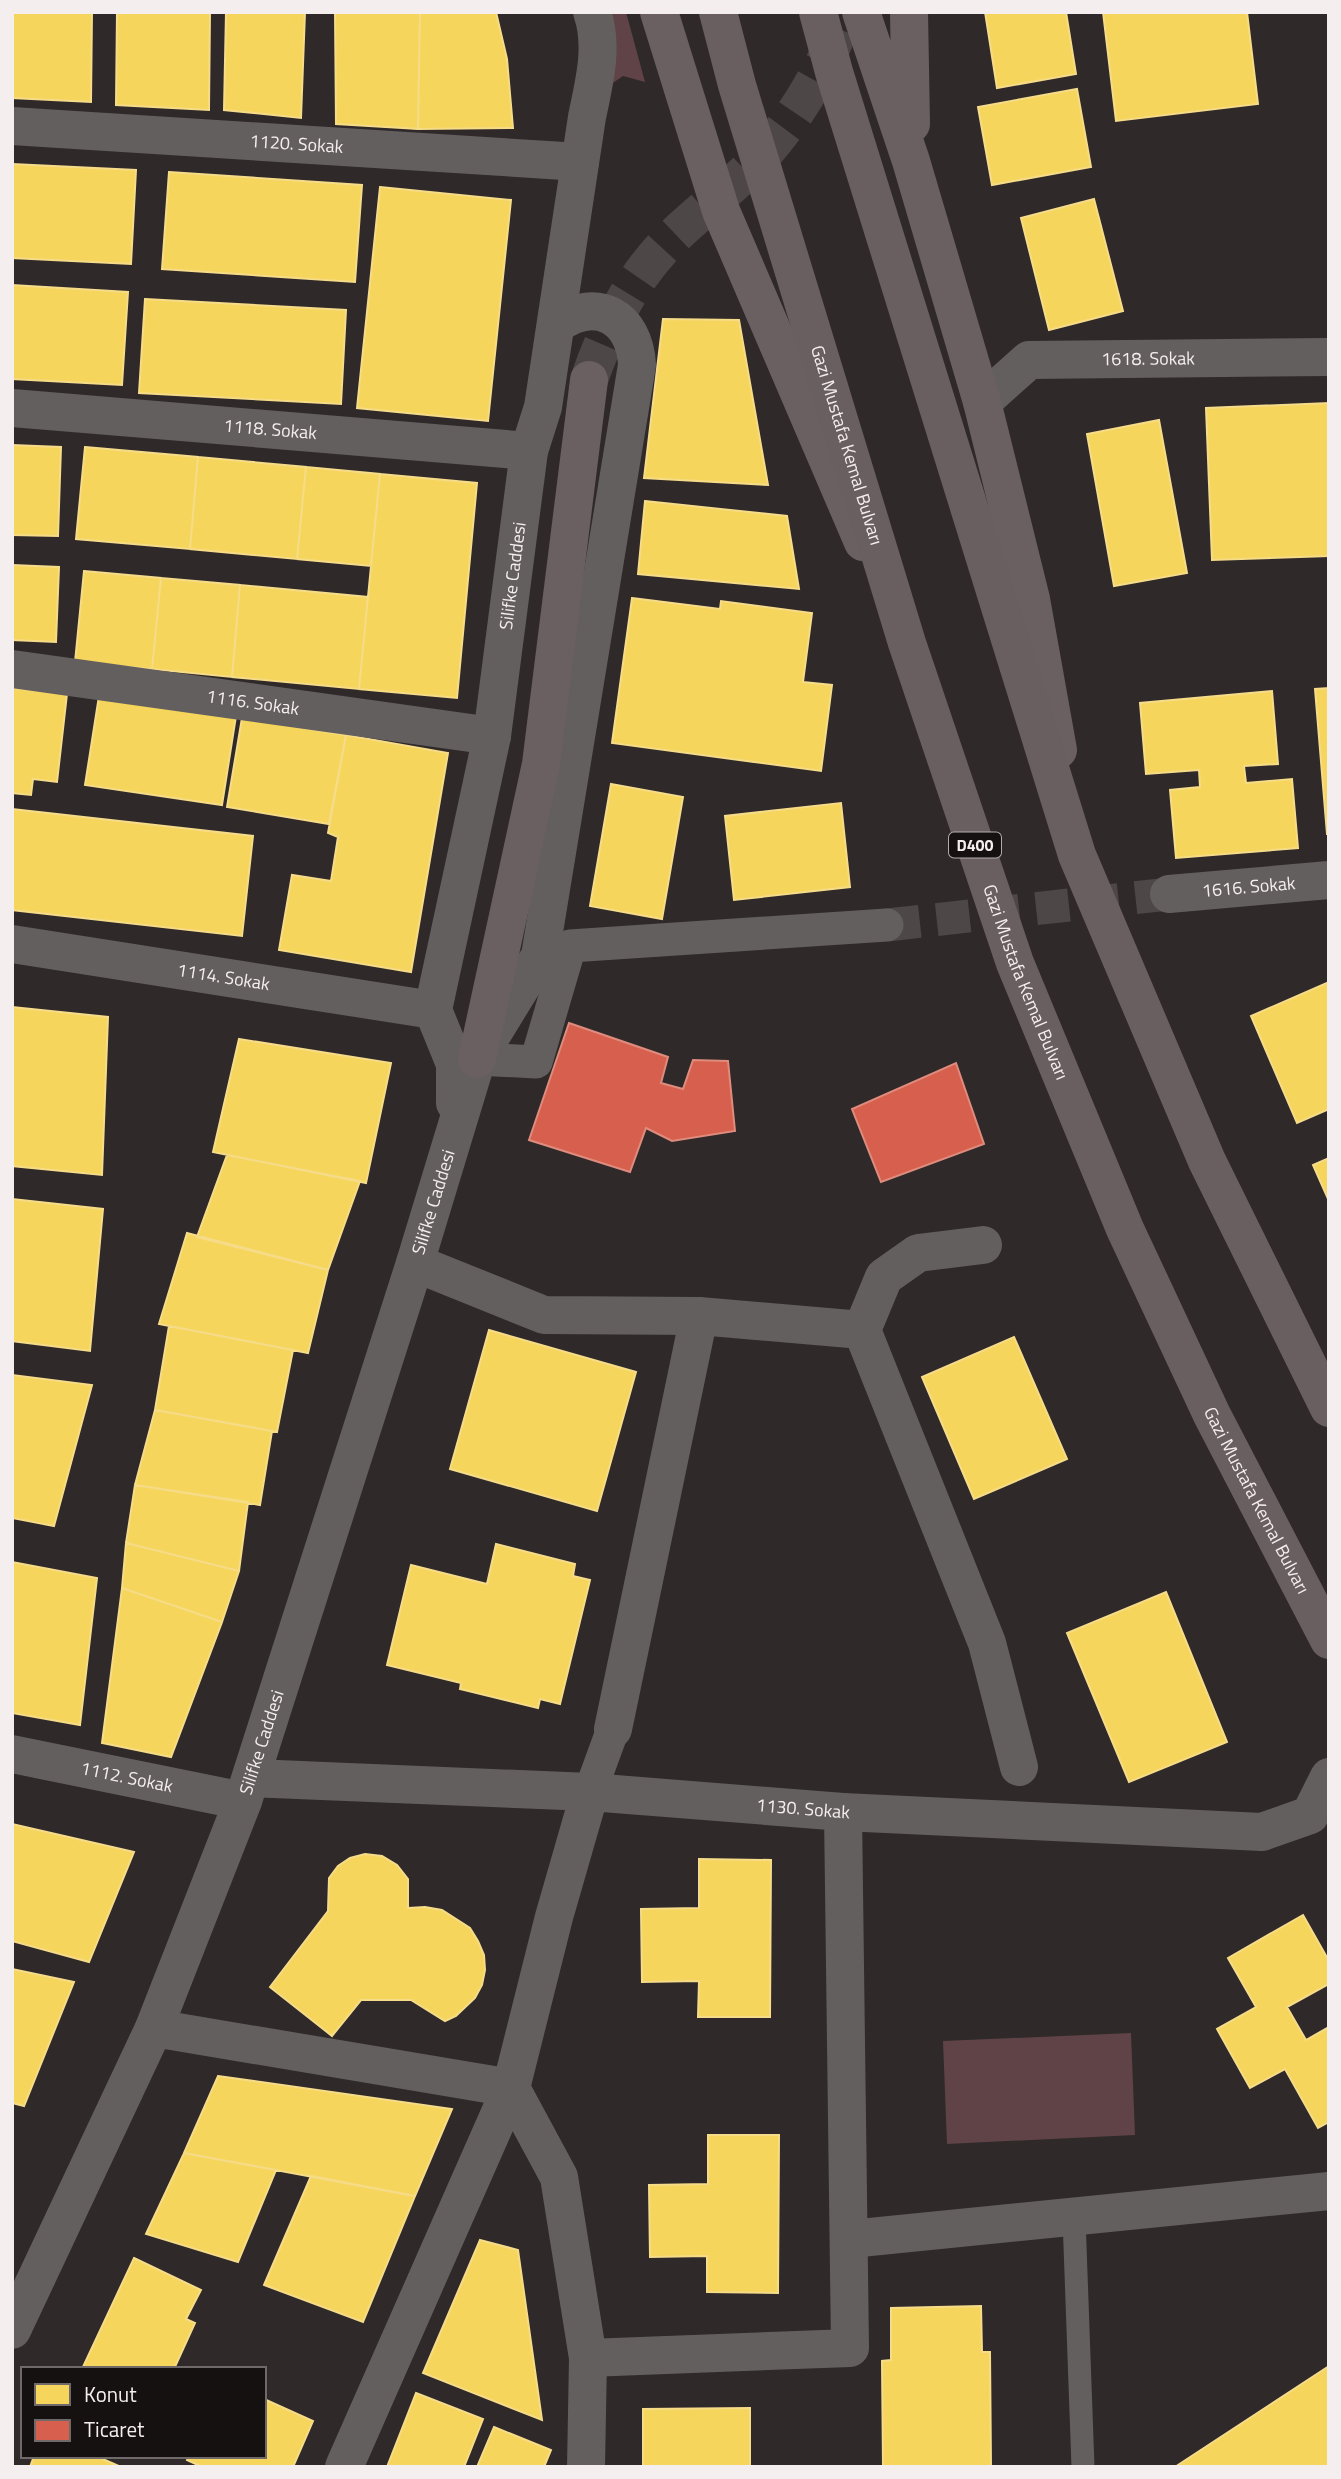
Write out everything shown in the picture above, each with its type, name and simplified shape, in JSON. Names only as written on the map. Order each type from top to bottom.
[{"type":"highway","name":"Gazi Mustafa Kemal Bulvarı","points":[[718,12],[737,85],[907,643],[1015,963],[1125,1229],[1212,1415],[1329,1640]]},
{"type":"highway","points":[[818,12],[834,72],[1077,855],[1207,1161],[1329,1408]]},
{"type":"main road","points":[[862,12],[911,161],[982,402],[1031,599],[1077,855]]},
{"type":"main road","points":[[909,12],[911,161]]},
{"type":"main road","points":[[659,14],[721,211],[907,643]]},
{"type":"main road","points":[[477,1059],[541,764],[589,380]]},
{"type":"street","name":"Silifke Caddesi","points":[[455,1135],[455,1064],[433,1010],[492,736],[528,451],[543,407],[596,71],[597,45],[592,12]]},
{"type":"street","name":"1120. Sokak","points":[[12,126],[580,162]]},
{"type":"street","name":"Silifke Caddesi","points":[[12,2330],[154,2028],[247,1790],[477,1059],[540,956],[637,365],[631,334],[621,322],[609,314],[581,311],[556,325]]},
{"type":"street","name":"1618. Sokak","points":[[982,402],[1029,360],[1329,357]]},
{"type":"street","name":"1118. Sokak","points":[[12,408],[528,451]]},
{"type":"street","name":"1116. Sokak","points":[[12,669],[492,736]]},
{"type":"street","name":"1616. Sokak","points":[[1169,894],[1329,880]]},
{"type":"street","points":[[477,1059],[536,1062],[570,946],[887,925]]},
{"type":"street","name":"1114. Sokak","points":[[12,944],[433,1010]]},
{"type":"street","points":[[983,1245],[918,1253],[884,1277],[862,1330],[987,1643],[1019,1767]]},
{"type":"street","points":[[415,1263],[544,1315],[699,1316],[862,1330]]},
{"type":"street","points":[[344,2467],[511,2088],[554,1917],[590,1792],[613,1729],[699,1316]]},
{"type":"street","name":"1112. Sokak","points":[[12,1754],[247,1790]]},
{"type":"street","name":"1130. Sokak","points":[[247,1790],[590,1792],[844,1812],[1262,1832],[1310,1815],[1329,1777]]},
{"type":"street","points":[[589,2358],[850,2348],[844,1812]]},
{"type":"street","points":[[154,2028],[511,2088]]},
{"type":"street","points":[[511,2088],[559,2177],[589,2358],[586,2467]]},
{"type":"street","points":[[849,2239],[1329,2191]]},
{"type":"lane","points":[[1074,2218],[1083,2467]]},
{"type":"shaded area","points":[[600,12],[626,12],[645,82],[623,76],[604,89]]},
{"type":"shaded area","points":[[1131,2033],[1135,2135],[947,2144],[943,2041]]},
{"type":"building: Konut","points":[[12,12],[92,12],[91,102],[12,98]]},
{"type":"building: Konut","points":[[117,12],[210,12],[209,110],[116,105]]},
{"type":"building: Konut","points":[[226,12],[305,12],[301,118],[224,110]]},
{"type":"building: Konut","points":[[335,12],[420,12],[418,129],[336,124]]},
{"type":"building: Konut","points":[[420,12],[496,12],[507,59],[513,128],[418,129]]},
{"type":"building: Konut","points":[[985,12],[1066,12],[1076,74],[997,88]]},
{"type":"building: Konut","points":[[1103,12],[1247,12],[1258,104],[1116,121]]},
{"type":"building: Konut","points":[[1077,89],[1091,167],[992,185],[978,107]]},
{"type":"building: Konut","points":[[12,164],[136,170],[131,264],[12,258]]},
{"type":"building: Konut","points":[[169,172],[362,185],[355,282],[162,269]]},
{"type":"building: Konut","points":[[380,187],[511,200],[488,421],[357,408]]},
{"type":"building: Konut","points":[[1094,199],[1123,311],[1049,330],[1021,218]]},
{"type":"building: Konut","points":[[12,285],[128,292],[122,385],[12,379]]},
{"type":"building: Konut","points":[[145,299],[346,310],[341,404],[139,393]]},
{"type":"building: Konut","points":[[663,319],[739,320],[768,485],[644,478]]},
{"type":"building: Konut","points":[[1329,403],[1329,556],[1212,560],[1206,408]]},
{"type":"building: Konut","points":[[1159,420],[1187,573],[1114,586],[1087,434]]},
{"type":"building: Konut","points":[[12,445],[61,447],[58,536],[12,535]]},
{"type":"building: Konut","points":[[85,447],[198,457],[190,549],[76,539]]},
{"type":"building: Konut","points":[[198,457],[306,467],[297,559],[190,549]]},
{"type":"building: Konut","points":[[306,467],[380,474],[371,566],[297,559]]},
{"type":"building: Konut","points":[[380,474],[477,483],[457,698],[359,689]]},
{"type":"building: Konut","points":[[645,501],[787,516],[799,589],[638,574]]},
{"type":"building: Konut","points":[[12,565],[59,567],[56,642],[12,640]]},
{"type":"building: Konut","points":[[84,571],[161,578],[152,669],[75,662]]},
{"type":"building: Konut","points":[[161,578],[240,585],[232,677],[152,669]]},
{"type":"building: Konut","points":[[240,585],[368,597],[359,689],[232,677]]},
{"type":"building: Konut","points":[[632,598],[720,609],[721,601],[812,613],[803,682],[832,685],[821,771],[612,743]]},
{"type":"building: Konut","points":[[12,688],[67,694],[57,782],[33,779],[31,795],[12,793]]},
{"type":"building: Konut","points":[[1329,688],[1329,834],[1327,834],[1315,689]]},
{"type":"building: Konut","points":[[1272,691],[1278,764],[1244,766],[1246,783],[1292,779],[1298,848],[1176,858],[1170,790],[1200,787],[1199,770],[1146,774],[1140,703]]},
{"type":"building: Konut","points":[[99,696],[236,716],[222,805],[85,785]]},
{"type":"building: Konut","points":[[242,718],[346,735],[329,824],[227,807]]},
{"type":"building: Konut","points":[[346,735],[448,753],[411,972],[279,950],[292,875],[331,881],[338,837],[328,833]]},
{"type":"building: Konut","points":[[611,784],[683,797],[662,919],[590,906]]},
{"type":"building: Konut","points":[[841,803],[850,887],[734,900],[725,816]]},
{"type":"building: Konut","points":[[12,809],[253,836],[242,936],[12,910]]},
{"type":"building: Konut","points":[[1329,982],[1329,1109],[1297,1123],[1251,1016]]},
{"type":"building: Konut","points":[[12,1007],[108,1017],[102,1175],[12,1166]]},
{"type":"building: Konut","points":[[239,1039],[391,1063],[366,1183],[213,1152]]},
{"type":"building: Konut","points":[[227,1155],[360,1181],[328,1270],[197,1237]]},
{"type":"building: Konut","points":[[1329,1158],[1329,1201],[1313,1165]]},
{"type":"building: Konut","points":[[12,1199],[103,1209],[90,1351],[12,1341]]},
{"type":"building: Konut","points":[[187,1233],[328,1270],[308,1353],[159,1324]]},
{"type":"building: Konut","points":[[169,1326],[293,1350],[277,1432],[155,1410]]},
{"type":"building: Konut","points":[[489,1330],[636,1372],[597,1511],[450,1469]]},
{"type":"building: Konut","points":[[1014,1337],[1067,1459],[974,1499],[922,1377]]},
{"type":"building: Konut","points":[[12,1375],[92,1385],[54,1526],[12,1518]]},
{"type":"building: Konut","points":[[155,1410],[272,1431],[260,1505],[135,1485]]},
{"type":"building: Konut","points":[[135,1485],[248,1502],[239,1571],[126,1543]]},
{"type":"building: Konut","points":[[126,1543],[239,1571],[222,1622],[122,1588]]},
{"type":"building: Konut","points":[[496,1544],[575,1564],[573,1576],[590,1580],[560,1704],[540,1699],[538,1708],[460,1689],[461,1683],[387,1665],[411,1565],[487,1584]]},
{"type":"building: Konut","points":[[12,1562],[97,1578],[80,1725],[12,1713]]},
{"type":"building: Konut","points":[[122,1588],[222,1622],[171,1757],[102,1743]]},
{"type":"building: Konut","points":[[1166,1592],[1227,1742],[1129,1782],[1067,1633]]},
{"type":"building: Konut","points":[[12,1824],[134,1852],[89,1962],[12,1941]]},
{"type":"building: Konut","points":[[365,1854],[382,1856],[397,1865],[408,1879],[408,1908],[442,1910],[470,1928],[478,1941],[484,1955],[482,1985],[475,1998],[456,2016],[445,2021],[411,2000],[361,2000],[332,2036],[270,1987],[328,1911],[329,1878],[338,1866],[350,1858]]},
{"type":"building: Konut","points":[[699,1859],[771,1860],[770,2017],[698,2017],[699,1981],[642,1982],[641,1909],[699,1908]]},
{"type":"building: Konut","points":[[1303,1915],[1329,1961],[1329,1984],[1287,2007],[1306,2040],[1329,2027],[1329,2122],[1318,2128],[1285,2069],[1250,2088],[1217,2029],[1256,2007],[1228,1958]]},
{"type":"building: Konut","points":[[12,1969],[74,1982],[24,2106],[12,2103]]},
{"type":"building: Konut","points":[[218,2076],[452,2109],[415,2196],[184,2153]]},
{"type":"building: Konut","points":[[708,2135],[779,2135],[778,2293],[707,2292],[707,2256],[650,2257],[649,2185],[708,2184]]},
{"type":"building: Konut","points":[[184,2153],[276,2170],[238,2262],[146,2234]]},
{"type":"building: Konut","points":[[311,2176],[415,2196],[363,2322],[264,2285]]},
{"type":"building: Konut","points":[[480,2240],[518,2250],[542,2420],[423,2373]]},
{"type":"building: Konut","points":[[134,2258],[201,2290],[186,2319],[195,2323],[175,2367],[83,2367]]},
{"type":"building: Konut","points":[[981,2306],[982,2352],[990,2352],[991,2467],[883,2467],[882,2361],[891,2360],[891,2308]]},
{"type":"building: Konut","points":[[1329,2366],[1329,2467],[1175,2467]]},
{"type":"building: Konut","points":[[416,2393],[483,2419],[464,2467],[387,2467]]},
{"type":"building: Konut","points":[[266,2400],[313,2421],[293,2467],[202,2467],[187,2460],[266,2458]]},
{"type":"building: Konut","points":[[750,2408],[750,2467],[643,2467],[643,2409]]},
{"type":"building: Konut","points":[[494,2427],[551,2450],[544,2467],[477,2467]]},
{"type":"building: Konut","points":[[33,2458],[101,2458],[121,2467],[30,2467]]},
{"type":"building: Ticaret","points":[[569,1023],[668,1057],[661,1083],[683,1089],[693,1060],[728,1061],[735,1131],[672,1141],[646,1128],[630,1172],[529,1140]]},
{"type":"building: Ticaret","points":[[956,1063],[984,1144],[881,1182],[852,1109]]},
{"type":"tunnel","points":[[589,380],[604,341],[633,286],[672,238],[744,174],[779,135],[812,85],[846,12]]},
{"type":"tunnel","points":[[887,925],[1169,894]]}]
